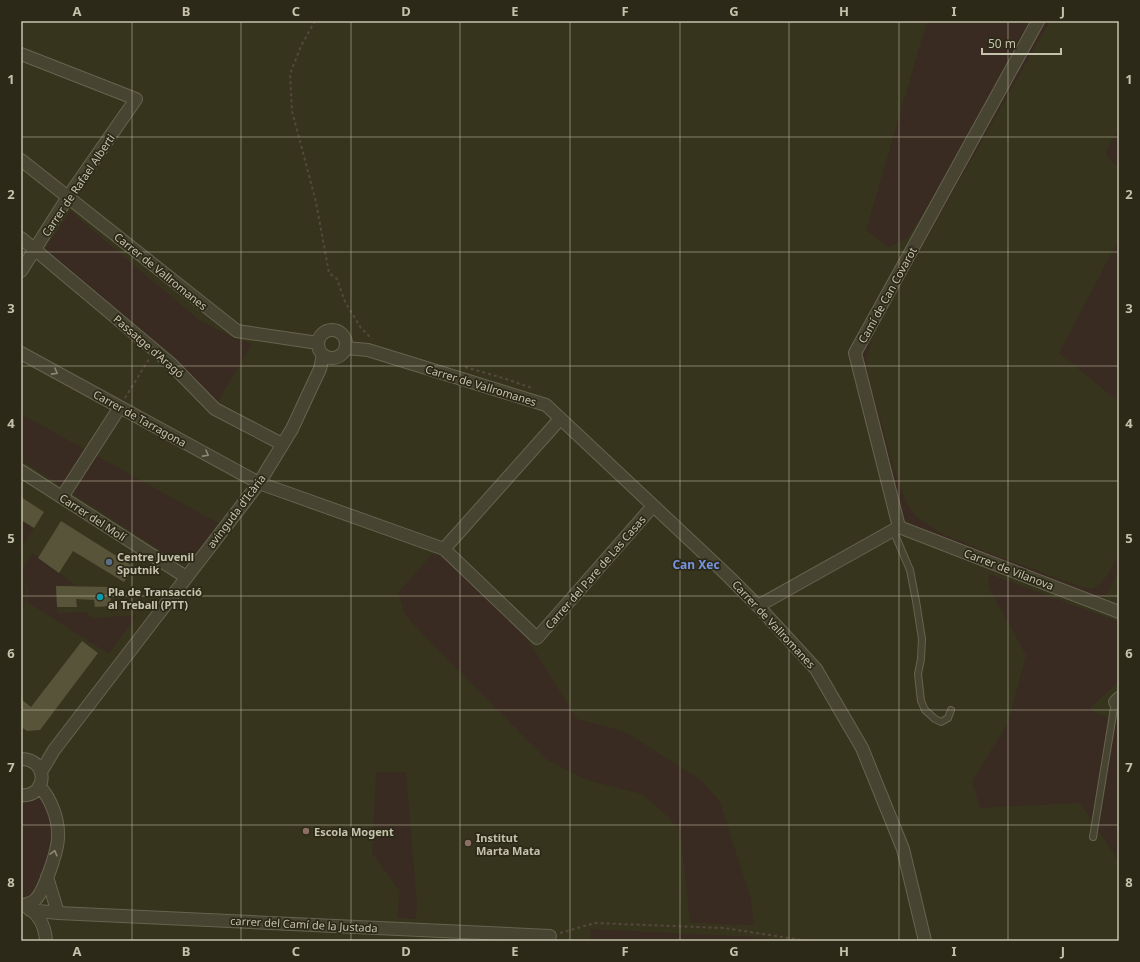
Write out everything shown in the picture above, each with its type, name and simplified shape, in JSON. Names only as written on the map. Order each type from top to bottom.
[{"type":"street","name":"Camí de Can Covarot","points":[[896,529],[855,354],[1038,21]]},
{"type":"street","name":"Carrer de Rafael Alberti","points":[[21,54],[136,99],[68,198],[21,271]]},
{"type":"street","name":"Carrer de Vallromanes","points":[[21,160],[236,331],[318,343]]},
{"type":"street","name":"Passatge d'Aragó","points":[[21,238],[155,349],[215,409],[282,444]]},
{"type":"street","points":[[335,330],[345,338],[346,348],[337,358],[332,359],[320,352],[318,343],[322,334],[335,330]]},
{"type":"street","name":"Carrer de Vallromanes","points":[[346,348],[368,350],[546,406],[727,575],[758,606],[816,669],[862,748],[903,849],[925,941]]},
{"type":"street","name":"Carrer de Tarragona","points":[[21,353],[258,483],[444,549]]},
{"type":"street","name":"avinguda d'Icària","points":[[41,772],[54,750],[258,483],[292,429],[320,369],[323,355]]},
{"type":"street","points":[[62,497],[120,407]]},
{"type":"street","points":[[444,549],[560,419]]},
{"type":"street","name":"Carrer del Molí","points":[[21,471],[186,577]]},
{"type":"street","name":"Carrer del Pare de Las Casas","points":[[444,549],[537,638],[653,506]]},
{"type":"street","points":[[758,606],[896,529]]},
{"type":"street","name":"Carrer de Vilanova","points":[[896,529],[1119,612]]},
{"type":"street","points":[[24,759],[54,750]]},
{"type":"street","points":[[21,795],[32,793],[39,786],[42,777],[36,764],[24,759]]},
{"type":"street","points":[[39,786],[51,804],[55,817],[58,837],[47,877],[40,894],[36,900],[25,907],[37,916],[45,933]]},
{"type":"street","points":[[45,933],[58,913],[47,877]]},
{"type":"street","name":"carrer del Camí de la Justada","points":[[25,907],[58,913],[530,938],[550,936]]},
{"type":"lane","points":[[896,529],[910,570],[922,639],[921,659],[918,674],[921,701],[925,710],[941,722],[948,718],[951,710]]},
{"type":"lane","points":[[1093,837],[1117,700]]},
{"type":"path","points":[[315,21],[301,46],[290,74],[292,112],[316,202],[329,274],[337,279],[345,302],[361,328],[377,344]]},
{"type":"path","points":[[120,407],[155,349]]},
{"type":"path","points":[[464,367],[503,378],[537,390]]},
{"type":"path","points":[[550,936],[596,923],[724,928],[808,941]]},
{"type":"shaded area","points":[[927,21],[1041,21],[908,238],[888,247],[866,230]]},
{"type":"shaded area","points":[[1043,21],[1050,21],[874,332],[866,359],[869,378],[894,469],[907,504],[917,517],[945,535],[1076,585],[1092,589],[1105,578],[1119,553],[1119,571],[1107,593],[1100,600],[911,525],[904,518],[900,510],[861,359],[865,340]]},
{"type":"shaded area","points":[[1119,127],[1119,169],[1105,154]]},
{"type":"shaded area","points":[[70,211],[199,320],[237,339],[252,344],[216,405],[175,367],[174,357],[44,251]]},
{"type":"shaded area","points":[[1119,239],[1119,402],[1059,353]]},
{"type":"shaded area","points":[[21,414],[218,523],[194,558],[178,562],[21,460]]},
{"type":"shaded area","points":[[21,520],[34,528],[21,549]]},
{"type":"shaded area","points":[[442,551],[526,637],[577,719],[624,731],[702,781],[720,802],[751,899],[754,925],[690,923],[680,830],[666,815],[642,794],[586,780],[547,760],[405,615],[398,593],[431,555]]},
{"type":"shaded area","points":[[32,553],[76,585],[56,586],[57,613],[87,612],[91,618],[137,615],[109,654],[27,602],[28,589],[21,571]]},
{"type":"shaded area","points":[[989,574],[1119,622],[1119,681],[1089,709],[1119,723],[1119,862],[1080,803],[980,808],[972,781],[1008,723],[1026,655],[988,587]]},
{"type":"shaded area","points":[[21,577],[26,588],[25,604],[21,608]]},
{"type":"shaded area","points":[[376,772],[406,772],[417,904],[416,919],[397,918],[400,891],[372,853]]},
{"type":"shaded area","points":[[43,797],[51,817],[52,844],[45,871],[34,894],[21,901],[21,802],[32,801]]},
{"type":"shaded area","points":[[590,929],[759,937],[780,941],[591,941]]},
{"type":"building","points":[[21,497],[44,512],[34,528],[21,520]]},
{"type":"building","points":[[61,521],[134,567],[124,582],[73,551],[59,573],[38,558]]},
{"type":"building","name":"Pla de Transacció al Treball (PTT)","points":[[56,586],[110,587],[111,606],[95,607],[94,600],[76,599],[77,607],[57,607]]},
{"type":"building","points":[[82,641],[98,653],[40,730],[27,731],[21,727],[21,699],[31,707]]},
{"type":"place","name":"Centre Juvenil Sputnik","points":[[109,562]]},
{"type":"place","name":"Pla de Transacció al Treball (PTT)","points":[[100,597]]},
{"type":"place","name":"Escola Mogent","points":[[306,831]]},
{"type":"place","name":"Institut Marta Mata","points":[[468,843]]},
{"type":"district","name":"Can Xec","points":[[696,564]]}]
